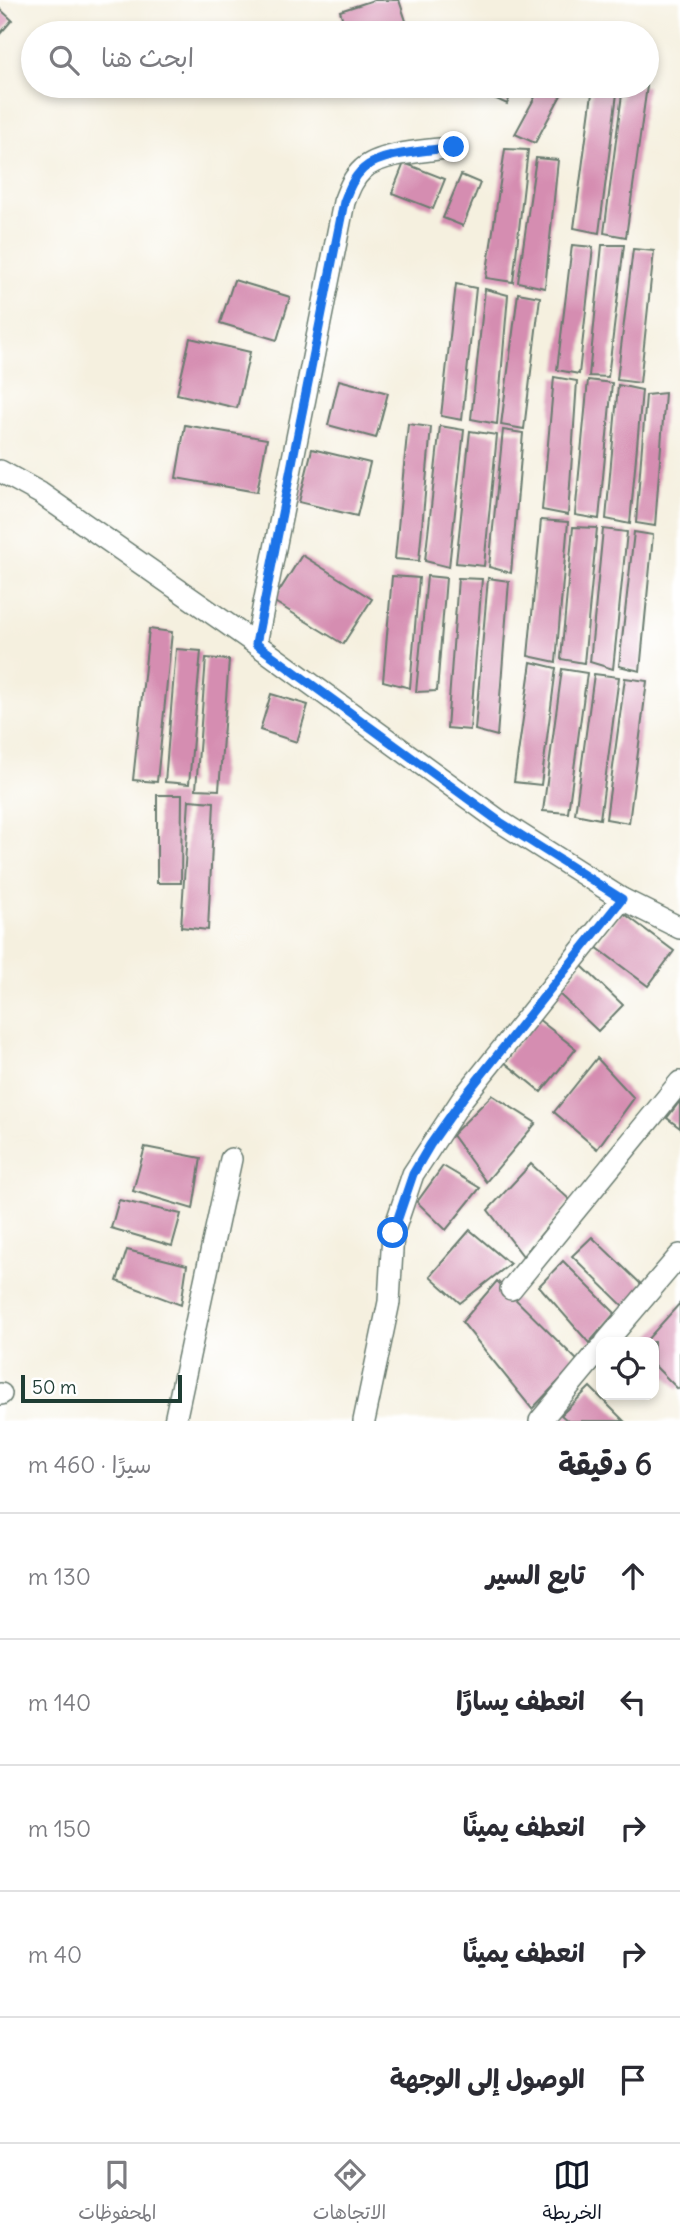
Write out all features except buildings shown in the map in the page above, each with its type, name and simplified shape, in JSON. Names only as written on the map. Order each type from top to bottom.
[{"type":"street","points":[[256,644],[347,192],[365,166],[383,159],[454,147]]},
{"type":"street","points":[[0,471],[40,493],[256,644],[500,822],[622,899],[680,928]]},
{"type":"street","points":[[364,1421],[389,1302],[393,1233],[413,1174],[463,1098],[622,899]]},
{"type":"street","points":[[511,1289],[680,1082]]},
{"type":"street","points":[[176,1421],[231,1158]]},
{"type":"street","points":[[610,1337],[680,1255]]},
{"type":"street","points":[[540,1421],[596,1354]]},
{"type":"route","points":[[393,1233],[413,1174],[430,1145],[463,1098],[622,899],[500,822],[256,644],[344,202],[351,183],[365,166],[383,159],[454,147]]}]
